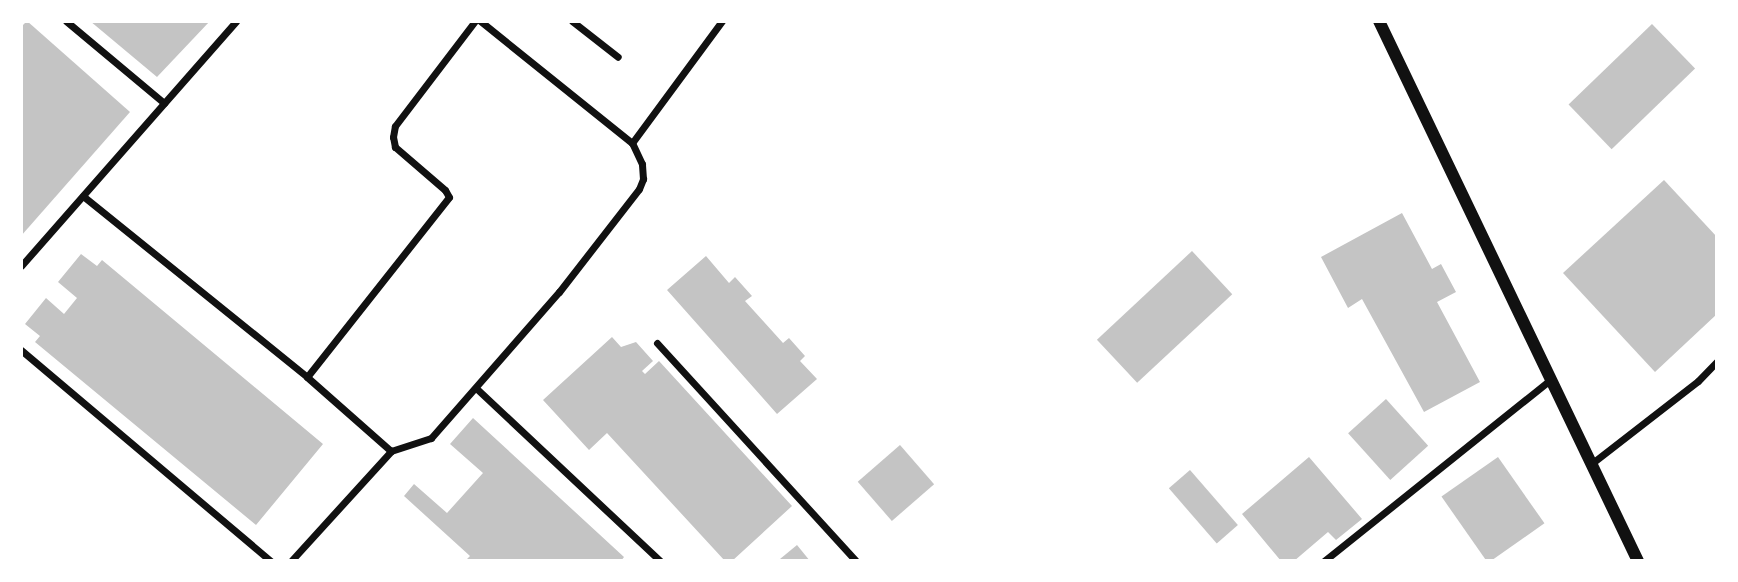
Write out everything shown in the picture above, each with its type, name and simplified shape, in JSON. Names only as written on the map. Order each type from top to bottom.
[{"type":"street","points":[[66,21],[164,103]]},
{"type":"street","points":[[21,266],[236,21]]},
{"type":"street","points":[[291,561],[391,451],[431,439],[559,292],[639,189],[643,179],[642,164],[632,144],[477,21],[395,126],[393,137],[395,147],[445,190],[449,197],[306,377]]},
{"type":"street","points":[[572,21],[618,57]]},
{"type":"street","points":[[632,144],[722,21]]},
{"type":"street","points":[[1379,21],[1638,561]]},
{"type":"street","points":[[83,195],[306,377],[391,451]]},
{"type":"street","points":[[657,343],[856,561]]},
{"type":"street","points":[[21,350],[271,561]]},
{"type":"street","points":[[1590,464],[1698,381],[1717,361]]},
{"type":"street","points":[[1324,561],[1550,380]]},
{"type":"street","points":[[477,389],[660,561]]},
{"type":"building","points":[[27,21],[130,112],[21,236],[21,27]]},
{"type":"building","points":[[90,21],[210,21],[157,77]]},
{"type":"building","points":[[1652,24],[1695,69],[1612,149],[1569,105]]},
{"type":"building","points":[[1664,180],[1717,237],[1717,314],[1655,372],[1563,273]]},
{"type":"building","points":[[1402,213],[1432,269],[1441,264],[1456,292],[1437,302],[1480,382],[1424,412],[1362,299],[1348,308],[1321,257]]},
{"type":"building","points":[[1192,251],[1232,294],[1137,383],[1097,340]]},
{"type":"building","points":[[81,254],[97,266],[102,260],[323,444],[256,525],[35,342],[40,336],[25,324],[46,298],[64,314],[77,298],[58,282]]},
{"type":"building","points":[[706,256],[729,283],[735,277],[752,296],[745,301],[783,343],[789,338],[805,356],[800,361],[817,379],[777,414],[667,290]]},
{"type":"building","points":[[612,337],[621,347],[636,342],[653,361],[642,371],[645,374],[659,361],[792,506],[732,561],[725,561],[607,433],[589,450],[543,400]]},
{"type":"building","points":[[1386,399],[1428,446],[1390,480],[1348,433]]},
{"type":"building","points":[[473,418],[624,557],[621,561],[465,561],[470,556],[404,496],[414,484],[447,513],[483,473],[450,444]]},
{"type":"building","points":[[900,445],[934,484],[892,521],[858,482]]},
{"type":"building","points":[[1309,457],[1362,519],[1336,540],[1328,532],[1294,561],[1281,561],[1242,514]]},
{"type":"building","points":[[1498,457],[1544,523],[1491,561],[1487,561],[1441,497]]},
{"type":"building","points":[[1190,470],[1238,525],[1217,543],[1169,488]]},
{"type":"building","points":[[797,545],[810,561],[780,559]]}]
